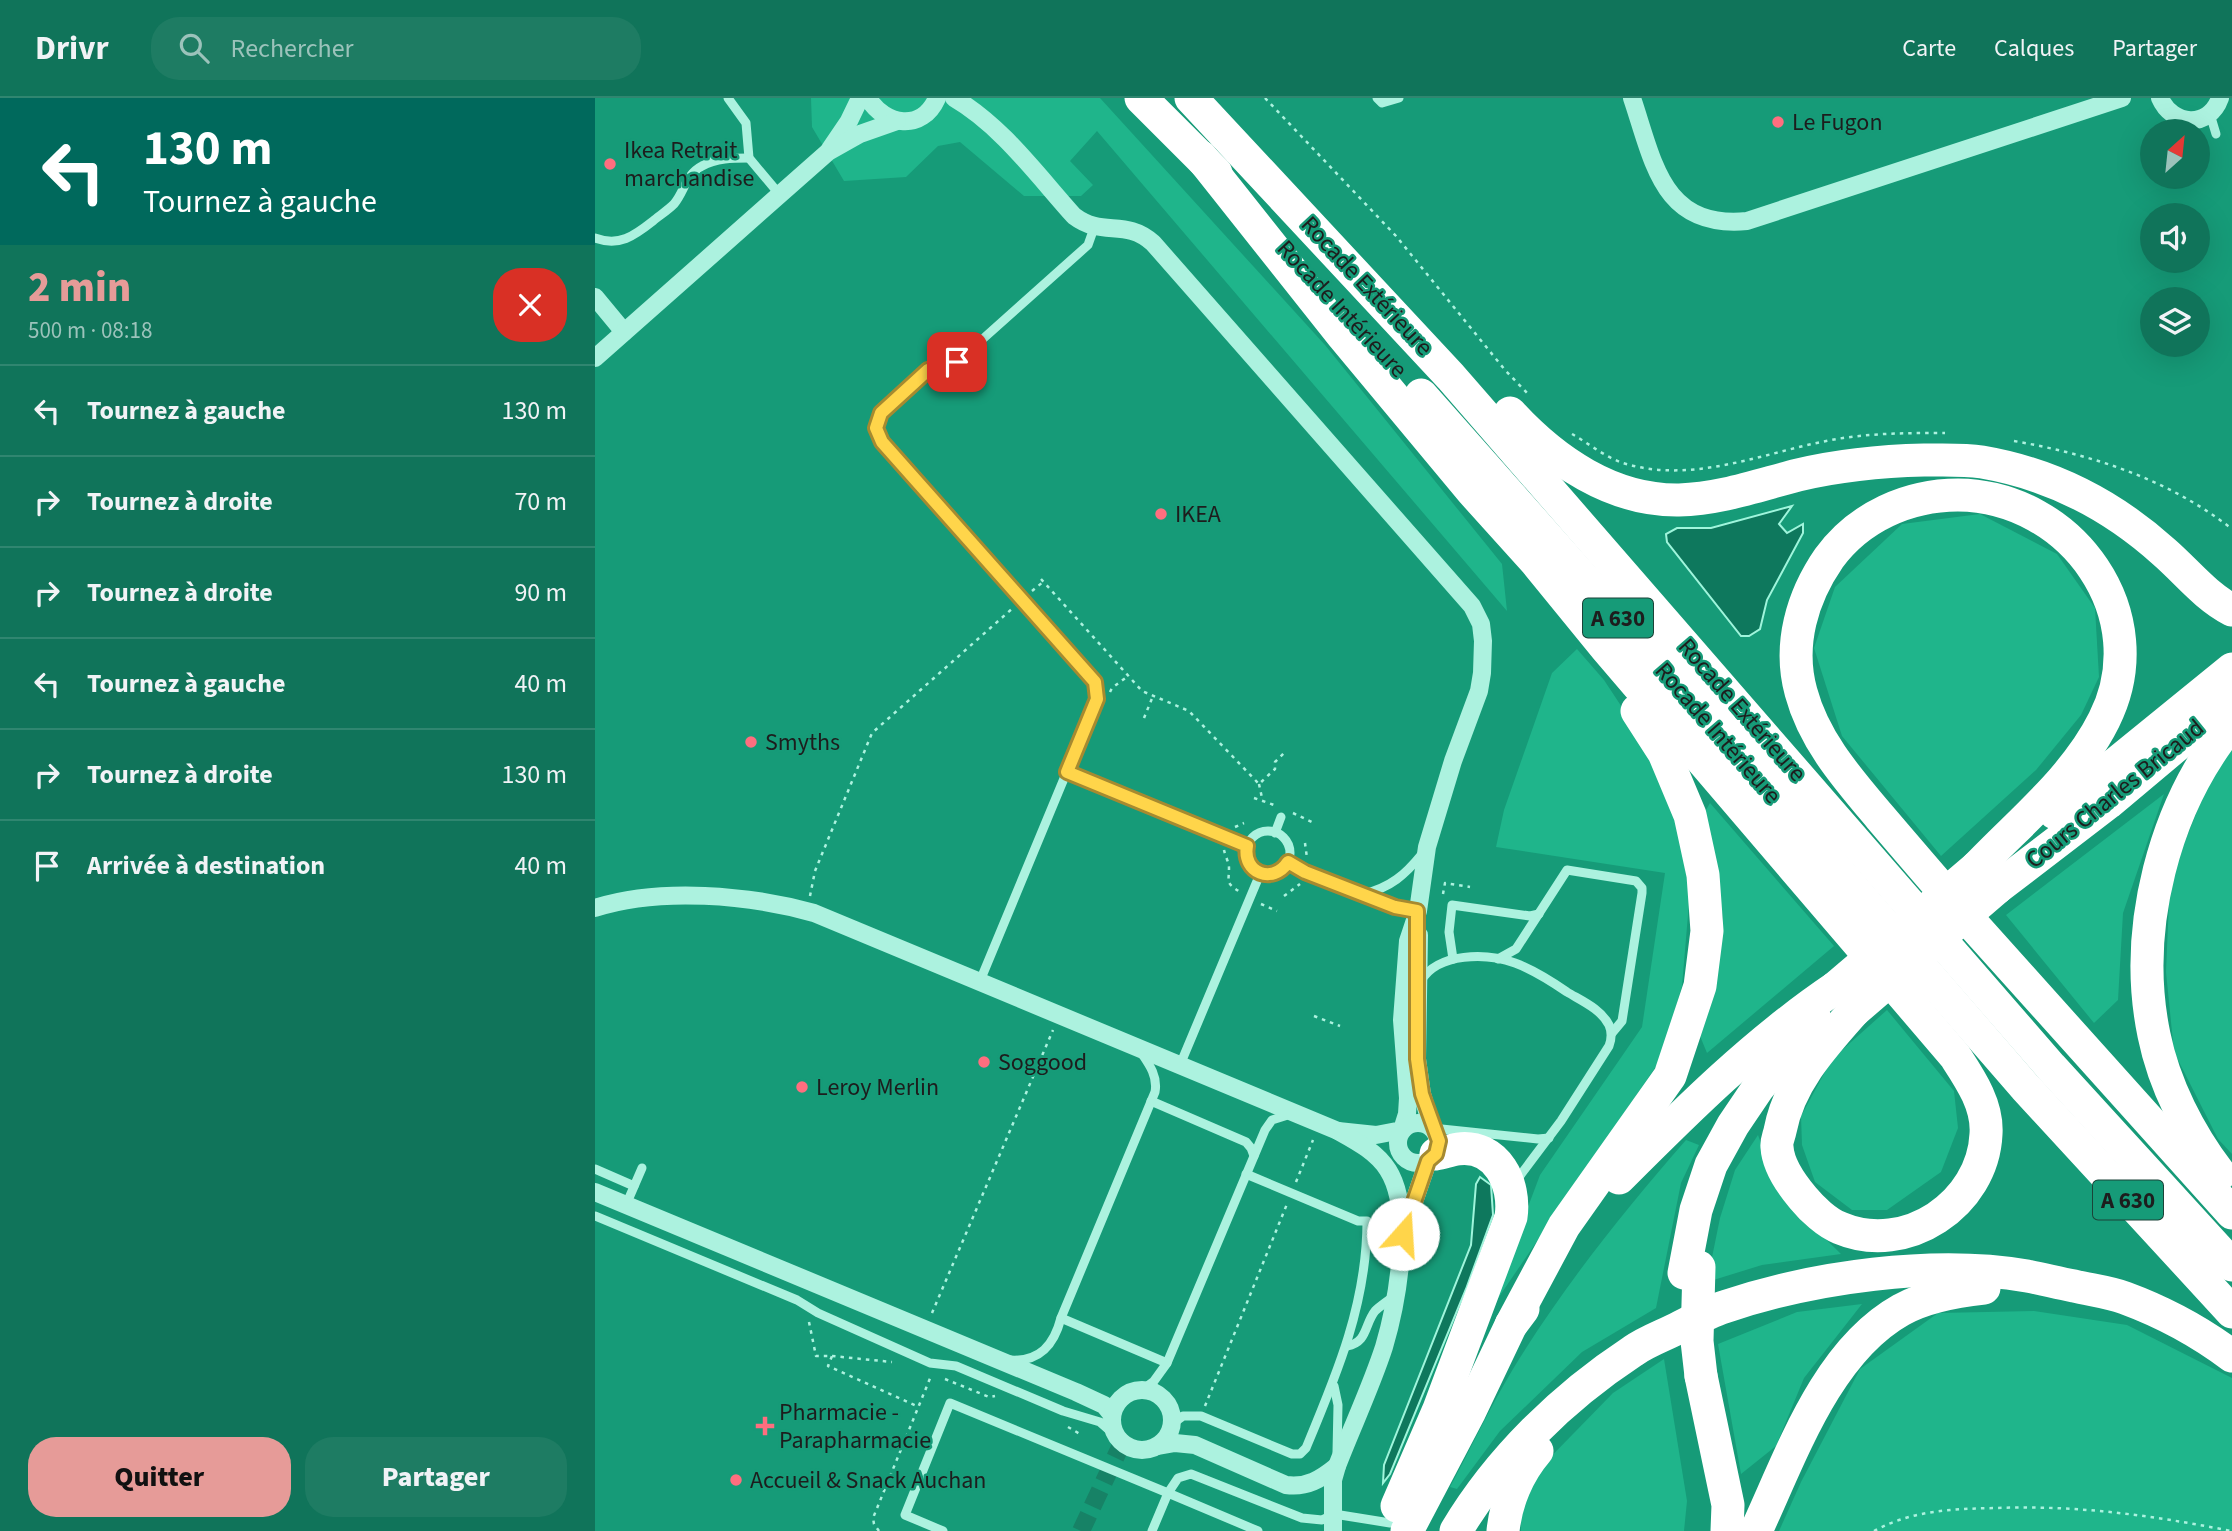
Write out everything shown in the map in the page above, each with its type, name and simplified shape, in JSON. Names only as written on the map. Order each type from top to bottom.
[{"type":"highway","name":"Rocade Intérieure","points":[[1141,98],[1201,157],[1358,325],[1629,630],[2025,1087],[2232,1312]]},
{"type":"highway","name":"Rocade Extérieure","points":[[1191,98],[1451,377],[2051,1067],[2232,1265]]},
{"type":"highway","points":[[1227,136],[1395,293],[1542,445],[1563,463],[1590,478],[1627,491],[1678,500],[1716,496],[1843,465],[1899,461],[1981,461],[2048,479],[2085,494],[2148,537],[2214,601],[2232,610]]},
{"type":"highway","points":[[1201,157],[1343,337],[1472,491],[1537,562],[1616,659],[1955,1056],[1972,1082],[1983,1109],[1986,1132],[1983,1157],[1971,1183],[1943,1215],[1929,1224],[1889,1234],[1870,1235],[1839,1228],[1810,1206],[1789,1181],[1777,1147],[1787,1102],[1823,1045],[1844,999]]},
{"type":"highway","points":[[1394,1528],[1470,1411],[1511,1325],[1564,1226],[1670,1076],[1700,986],[1707,931],[1703,875],[1690,814],[1664,753],[1627,696],[1528,570],[1472,491]]},
{"type":"highway","points":[[1987,877],[2098,729],[2115,692],[2119,663],[2118,633],[2111,600],[2098,574],[2081,550],[2058,529],[2033,512],[2004,501],[1974,495],[1943,495],[1886,510],[1836,548],[1819,573],[1806,601],[1797,640],[1796,661],[1800,691],[1811,720],[1843,772],[1920,865],[2232,1213]]},
{"type":"highway","points":[[1712,1531],[1713,1509],[1694,1379],[1697,1341],[1691,1270],[1696,1210],[1711,1165],[1733,1125],[1788,1051],[1808,1030],[1987,877],[2049,817],[2232,668]]},
{"type":"highway","name":"Cours Charles Bricaud","points":[[1987,877],[2108,803],[2232,699]]},
{"type":"highway","points":[[2232,723],[2193,782],[2169,835],[2155,883],[2148,936],[2154,1035],[2168,1081],[2206,1156],[2232,1190]]},
{"type":"highway","points":[[1511,1325],[1619,1178],[1701,1096],[1794,1016],[1844,999]]},
{"type":"highway","points":[[1394,1528],[1511,1217],[1513,1202],[1504,1171],[1491,1158],[1477,1151],[1432,1148]]},
{"type":"highway","points":[[1456,1531],[1521,1444],[1568,1400],[1634,1350],[1720,1308],[1770,1293],[1877,1275],[1940,1271],[2026,1276],[2123,1297],[2170,1317],[2214,1342],[2232,1356]]},
{"type":"highway","points":[[1756,1531],[1805,1424],[1828,1384],[1873,1331],[1902,1310],[1943,1293],[1983,1288],[2123,1297]]},
{"type":"highway","points":[[1503,1531],[1505,1509],[1534,1454],[1634,1350]]},
{"type":"highway","points":[[1694,1379],[1728,1505],[1727,1531]]},
{"type":"street","points":[[828,152],[849,121],[860,98]]},
{"type":"street","points":[[868,98],[875,109],[885,117],[897,121]]},
{"type":"street","points":[[595,358],[828,152],[860,134],[897,121],[919,118],[937,98]]},
{"type":"street","points":[[954,98],[975,110],[1074,216],[1094,228],[1133,230],[1153,243],[1472,606],[1481,624],[1481,682],[1427,847],[1417,911],[1408,941],[1404,979],[1402,1020],[1408,1098],[1407,1114],[1398,1144],[1403,1157],[1415,1163],[1432,1148]]},
{"type":"street","points":[[1632,98],[1657,172],[1667,190],[1685,208],[1704,219],[1724,223],[1747,221],[2122,98]]},
{"type":"street","points":[[2160,98],[2165,108],[2181,120],[2201,119],[2219,107]]},
{"type":"street","points":[[595,297],[624,332]]},
{"type":"street","points":[[595,908],[626,900],[685,896],[731,899],[814,912],[1338,1131],[1367,1148],[1388,1170],[1397,1187],[1403,1234]]},
{"type":"street","points":[[1333,1522],[1332,1497],[1337,1466],[1384,1348],[1396,1295],[1403,1234],[1432,1148],[1417,1059],[1417,911]]},
{"type":"street","points":[[1338,1131],[1375,1135],[1402,1130],[1420,1123],[1432,1148]]},
{"type":"street","points":[[595,1192],[1104,1405],[1112,1415],[1116,1436],[1122,1443],[1139,1450],[1175,1443],[1195,1445],[1286,1485],[1298,1487],[1315,1482],[1337,1466]]},
{"type":"street","points":[[1112,1415],[1119,1399],[1126,1394],[1142,1390],[1161,1397],[1172,1414],[1172,1424],[1158,1446]]},
{"type":"lane","points":[[728,98],[747,123],[749,159],[780,194]]},
{"type":"lane","points":[[1377,98],[1383,103],[1399,98]]},
{"type":"lane","points":[[2216,134],[2219,107]]},
{"type":"lane","points":[[595,238],[612,243],[625,241],[673,204],[691,173],[718,160],[749,159]]},
{"type":"lane","points":[[980,981],[1097,699],[1095,682],[900,463],[882,442],[876,428],[881,413],[928,370],[957,362],[1088,245],[1094,228]]},
{"type":"lane","points":[[1067,772],[1247,846]]},
{"type":"lane","points":[[1275,832],[1281,817]]},
{"type":"lane","points":[[1275,832],[1289,848],[1288,862],[1285,868],[1273,875],[1259,874],[1247,859],[1247,846],[1256,835],[1275,832]]},
{"type":"lane","points":[[1364,894],[1391,885],[1409,870],[1427,847]]},
{"type":"lane","points":[[1288,862],[1305,872],[1395,907],[1417,911]]},
{"type":"lane","points":[[1499,959],[1516,949],[1567,870],[1631,879],[1642,888],[1622,1021],[1612,1033],[1609,1046],[1549,1138],[1511,1190]]},
{"type":"lane","points":[[1180,1065],[1259,874]]},
{"type":"lane","points":[[1453,959],[1449,932],[1452,905],[1530,916],[1539,914]]},
{"type":"lane","points":[[1418,985],[1434,967],[1453,959],[1499,959],[1528,968],[1598,1010],[1612,1033]]},
{"type":"lane","points":[[991,1358],[1033,1359],[1044,1353],[1052,1343],[1151,1101],[1156,1083],[1151,1067],[1137,1046]]},
{"type":"lane","points":[[1151,1101],[1246,1143],[1254,1156]]},
{"type":"lane","points":[[1142,1390],[1167,1363],[1265,1130],[1272,1120],[1281,1115],[1296,1113]]},
{"type":"lane","points":[[1432,1148],[1549,1138]]},
{"type":"lane","points":[[627,1205],[642,1168]]},
{"type":"lane","points":[[595,1169],[634,1186]]},
{"type":"lane","points":[[1172,1424],[1183,1416],[1201,1416],[1292,1454],[1300,1454],[1306,1448],[1334,1384],[1347,1346],[1362,1286],[1367,1221],[1358,1221],[1246,1174]]},
{"type":"lane","points":[[595,1216],[797,1300],[818,1313],[930,1363],[956,1366],[1063,1411],[1100,1422],[1116,1436]]},
{"type":"lane","points":[[1347,1346],[1356,1344],[1364,1337],[1374,1312],[1396,1295]]},
{"type":"lane","points":[[1061,1318],[1167,1363]]},
{"type":"lane","points":[[1334,1384],[1338,1405],[1337,1466]]},
{"type":"lane","points":[[943,1531],[905,1515],[950,1403],[1258,1531]]},
{"type":"lane","points":[[1152,1531],[1168,1493],[1178,1478],[1191,1474],[1288,1515],[1394,1528]]},
{"type":"path","points":[[1265,98],[1396,236],[1505,370],[1532,398]]},
{"type":"path","points":[[1566,430],[1621,462],[1681,471],[1713,468],[1842,438],[1887,433],[1951,433]]},
{"type":"path","points":[[2014,442],[2096,459],[2146,477],[2183,495],[2232,529]]},
{"type":"path","points":[[809,898],[815,871],[872,733],[1023,600],[1042,580],[1142,691],[1189,711],[1259,784],[1262,800]]},
{"type":"path","points":[[1111,656],[1115,653]]},
{"type":"path","points":[[1109,696],[1112,688],[1128,676]]},
{"type":"path","points":[[1144,718],[1153,696]]},
{"type":"path","points":[[1259,784],[1275,769],[1275,762],[1285,753]]},
{"type":"path","points":[[1244,823],[1231,829],[1223,847],[1229,868],[1226,875],[1229,884],[1249,898],[1277,911]]},
{"type":"path","points":[[1443,895],[1445,883],[1470,887]]},
{"type":"path","points":[[924,1330],[1059,1014]]},
{"type":"path","points":[[1314,1016],[1340,1026]]},
{"type":"path","points":[[1201,1416],[1315,1136]]},
{"type":"path","points":[[815,1356],[896,1362]]},
{"type":"path","points":[[832,1356],[828,1366],[919,1406]]},
{"type":"path","points":[[879,1531],[873,1518],[931,1377],[930,1363]]},
{"type":"path","points":[[1874,1531],[1904,1517],[1928,1512],[2027,1507],[2117,1511],[2231,1531]]},
{"type":"shaded area","points":[[811,98],[1100,98],[1325,345],[1502,564],[1507,611],[1097,131],[1070,161],[1093,185],[1081,196],[1024,196],[960,142],[938,146],[906,177],[844,181],[812,127]]},
{"type":"shaded area","points":[[1792,506],[1779,524],[1787,533],[1803,524],[1803,533],[1767,600],[1760,629],[1749,636],[1741,636],[1667,542],[1666,534],[1677,528],[1711,528]]},
{"type":"shaded area","points":[[1980,514],[2057,554],[2095,608],[2099,677],[2081,715],[2036,770],[1941,856],[1842,736],[1814,648],[1835,587],[1902,524]]},
{"type":"shaded area","points":[[1577,649],[1604,680],[1637,730],[1674,815],[1690,891],[1682,986],[1661,1059],[1488,1313],[1540,1175],[1642,1027],[1665,873],[1496,847],[1504,810],[1552,673]]},
{"type":"shaded area","points":[[2232,744],[2232,1154],[2218,1139],[2174,1052],[2166,972],[2170,878],[2217,762]]},
{"type":"shaded area","points":[[2164,794],[2123,913],[2118,1000],[2094,1023],[2006,915]]},
{"type":"shaded area","points":[[1710,803],[1834,946],[1707,1053],[1700,1036],[1723,918],[1714,858],[1702,817]]},
{"type":"shaded area","points":[[1887,1010],[1954,1091],[1958,1128],[1941,1172],[1887,1210],[1852,1210],[1815,1182],[1802,1145],[1801,1116],[1832,1059]]},
{"type":"shaded area","points":[[1758,1135],[1779,1193],[1841,1254],[1762,1265],[1707,1282],[1720,1218],[1735,1170]]},
{"type":"shaded area","points":[[1686,1140],[1699,1145],[1681,1183],[1656,1308],[1582,1352],[1500,1431],[1457,1489],[1450,1487],[1505,1383],[1552,1309],[1617,1222]]},
{"type":"shaded area","points":[[1480,1177],[1491,1185],[1493,1215],[1466,1289],[1390,1474],[1383,1483],[1384,1465],[1471,1245],[1476,1184]]},
{"type":"shaded area","points":[[1862,1304],[1804,1378],[1776,1446],[1741,1474],[1718,1344],[1797,1312]]},
{"type":"shaded area","points":[[2034,1311],[2127,1325],[2232,1378],[2232,1531],[1779,1531],[1801,1482],[1860,1369],[1938,1313]]},
{"type":"shaded area","points":[[1664,1359],[1687,1501],[1684,1531],[1521,1531],[1520,1514],[1532,1476],[1613,1393]]},
{"type":"tunnel","points":[[1081,1531],[1122,1443]]},
{"type":"place","name":"Le Fugon","points":[[1778,122]]},
{"type":"place","name":"Ikea Retrait marchandise","points":[[610,164]]},
{"type":"place","name":"IKEA","points":[[1161,514]]},
{"type":"place","name":"Smyths","points":[[751,742]]},
{"type":"place","name":"Soggood","points":[[984,1062]]},
{"type":"place","name":"Leroy Merlin","points":[[802,1087]]},
{"type":"place","name":"Pharmacie - Parapharmacie","points":[[765,1426]]},
{"type":"place","name":"Accueil & Snack Auchan","points":[[736,1480]]},
{"type":"route","points":[[957,362],[928,370],[881,413],[876,428],[882,442],[1095,682],[1097,699],[1067,772],[1247,846],[1249,865],[1259,874],[1273,875],[1285,868],[1288,862],[1305,872],[1395,907],[1417,911],[1419,1080],[1432,1128],[1439,1141],[1436,1154],[1428,1161],[1403,1234]]}]
